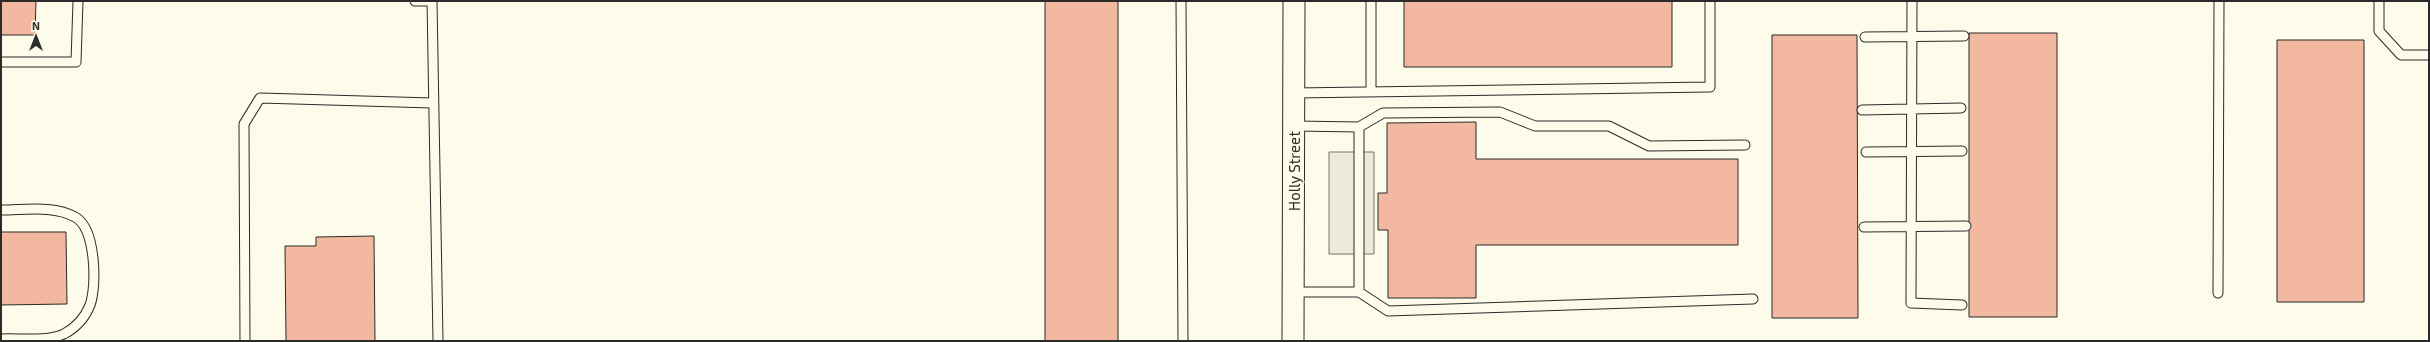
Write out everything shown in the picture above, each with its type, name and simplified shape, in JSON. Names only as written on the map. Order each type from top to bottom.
[{"type":"street","name":"Holly Street","points":[[1293,341],[1294,1]]},
{"type":"lane","points":[[1,62],[76,62],[78,1]]},
{"type":"lane","points":[[415,1],[432,1],[432,103],[438,341]]},
{"type":"lane","points":[[1181,1],[1183,341]]},
{"type":"lane","points":[[1371,1],[1371,92]]},
{"type":"lane","points":[[1294,93],[1710,87],[1710,1]]},
{"type":"lane","points":[[1912,1],[1911,302],[1962,305]]},
{"type":"lane","points":[[2218,293],[2219,1]]},
{"type":"lane","points":[[2379,1],[2379,31],[2400,55],[2429,55]]},
{"type":"lane","points":[[1865,37],[1964,36]]},
{"type":"lane","points":[[245,341],[244,124],[260,98],[432,103]]},
{"type":"lane","points":[[1862,110],[1961,108]]},
{"type":"lane","points":[[1294,126],[1359,127],[1383,113],[1500,112],[1535,126],[1609,126],[1649,146],[1745,145]]},
{"type":"lane","points":[[1359,127],[1359,292]]},
{"type":"lane","points":[[1866,152],[1911,153],[1962,151]]},
{"type":"lane","points":[[1,210],[61,210],[77,217],[86,230],[93,254],[94,282],[87,311],[80,322],[65,333],[54,338],[1,338]]},
{"type":"lane","points":[[1864,227],[1966,226]]},
{"type":"lane","points":[[1293,292],[1359,292],[1388,311],[1753,299]]},
{"type":"shaded area","points":[[1329,152],[1374,152],[1374,254],[1329,254]]},
{"type":"building","points":[[1,1],[36,1],[35,35],[1,35]]},
{"type":"building","points":[[1045,1],[1118,1],[1118,341],[1045,341]]},
{"type":"building","points":[[1404,1],[1672,1],[1672,67],[1404,67]]},
{"type":"building","points":[[1969,33],[2057,33],[2057,317],[1969,317]]},
{"type":"building","points":[[1772,35],[1857,35],[1858,318],[1772,318]]},
{"type":"building","points":[[2277,40],[2364,40],[2364,302],[2277,302]]},
{"type":"building","points":[[1476,122],[1476,159],[1738,159],[1738,245],[1476,245],[1476,298],[1388,298],[1388,230],[1378,230],[1378,193],[1387,193],[1387,123]]},
{"type":"building","points":[[1,232],[66,232],[67,304],[1,305]]},
{"type":"building","points":[[374,236],[375,341],[286,341],[285,246],[316,246],[316,237]]}]
